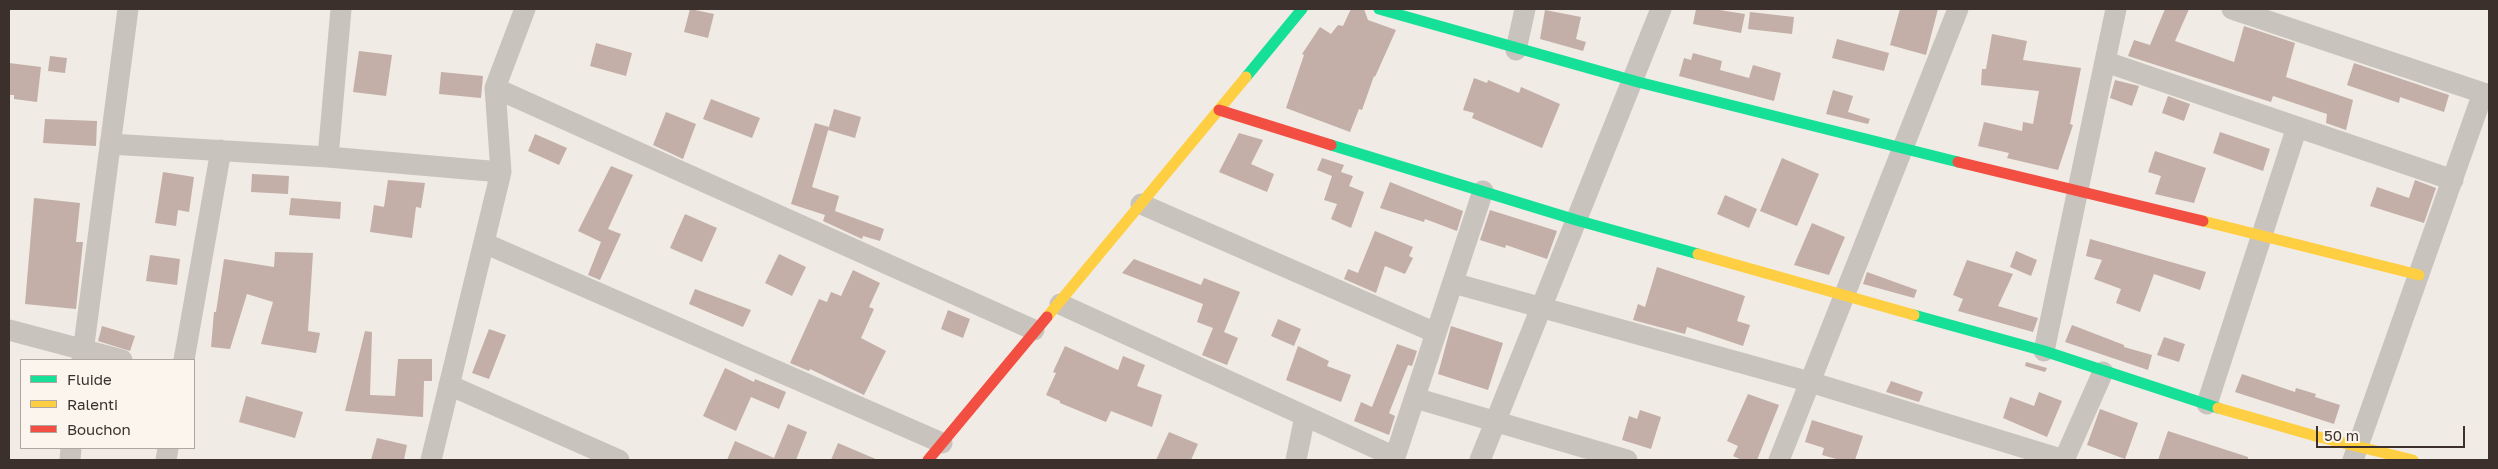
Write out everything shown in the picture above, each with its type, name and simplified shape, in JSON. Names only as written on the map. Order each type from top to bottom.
[{"type":"street","points":[[83,355],[128,9]]},
{"type":"street","points":[[328,157],[341,9]]},
{"type":"street","points":[[431,460],[501,172],[495,88],[525,9]]},
{"type":"street","points":[[928,460],[1034,330],[1060,304],[1302,9]]},
{"type":"street","points":[[1379,9],[1516,50],[1902,150],[2079,190],[2419,275]]},
{"type":"street","points":[[1516,50],[1525,9]]},
{"type":"street","points":[[1480,460],[1661,9]]},
{"type":"street","points":[[1779,460],[1958,9]]},
{"type":"street","points":[[2044,351],[2116,9]]},
{"type":"street","points":[[2232,9],[2486,94],[2453,180],[2356,454]]},
{"type":"street","points":[[2106,62],[2453,180]]},
{"type":"street","points":[[495,88],[1034,330]]},
{"type":"street","points":[[1219,110],[1576,220],[2044,351],[2356,454],[2413,460]]},
{"type":"street","points":[[2207,404],[2297,127]]},
{"type":"street","points":[[110,144],[328,157],[501,172]]},
{"type":"street","points":[[184,359],[221,150]]},
{"type":"street","points":[[1060,304],[1395,459],[1483,192]]},
{"type":"street","points":[[1141,204],[1436,332]]},
{"type":"street","points":[[484,243],[942,443]]},
{"type":"street","points":[[1453,283],[1810,382],[2064,460],[2104,372]]},
{"type":"street","points":[[9,330],[83,355],[114,359]]},
{"type":"street","points":[[449,386],[619,460]]},
{"type":"street","points":[[1415,398],[1627,460]]},
{"type":"street","points":[[1296,460],[1305,416]]},
{"type":"building","points":[[690,9],[714,14],[708,38],[684,32]]},
{"type":"building","points":[[1351,9],[1364,9],[1368,20],[1396,30],[1374,76],[1362,110],[1359,109],[1350,132],[1286,108],[1304,55],[1302,54],[1320,27],[1331,34],[1338,25],[1343,26]]},
{"type":"building","points":[[1696,9],[1713,9],[1745,14],[1741,33],[1693,24]]},
{"type":"building","points":[[1900,9],[1938,9],[1926,55],[1890,45]]},
{"type":"building","points":[[2165,9],[2189,9],[2175,41],[2234,62],[2244,26],[2295,43],[2286,77],[2353,100],[2346,130],[2326,123],[2327,114],[2273,96],[2271,102],[2128,56],[2134,40],[2150,45]]},
{"type":"building","points":[[1545,10],[1581,17],[1576,39],[1586,42],[1583,51],[1540,39]]},
{"type":"building","points":[[1750,12],[1794,17],[1792,34],[1748,29]]},
{"type":"building","points":[[1992,34],[2027,41],[2023,60],[2081,68],[2070,124],[2073,125],[2058,170],[2007,158],[2009,153],[1978,146],[1984,122],[2022,131],[2023,122],[2033,124],[2039,91],[1981,85],[1982,69],[1986,69]]},
{"type":"building","points":[[1837,39],[1889,53],[1884,71],[1832,58]]},
{"type":"building","points":[[596,43],[632,53],[626,76],[590,66]]},
{"type":"building","points":[[359,51],[392,55],[386,96],[353,92]]},
{"type":"building","points":[[1693,53],[1722,61],[1720,70],[1749,78],[1753,65],[1781,73],[1774,101],[1679,76],[1684,58],[1691,60]]},
{"type":"building","points":[[50,56],[67,58],[65,73],[48,71]]},
{"type":"building","points":[[9,63],[41,67],[37,102],[14,99],[14,95],[9,95]]},
{"type":"building","points":[[2354,63],[2449,95],[2444,112],[2400,97],[2399,103],[2347,85]]},
{"type":"building","points":[[441,72],[483,76],[481,98],[439,94]]},
{"type":"building","points":[[1474,78],[1487,83],[1488,80],[1519,93],[1521,87],[1560,104],[1542,148],[1472,118],[1474,113],[1463,110]]},
{"type":"building","points":[[2115,80],[2139,86],[2132,106],[2110,98]]},
{"type":"building","points":[[1833,90],[1853,96],[1848,112],[1870,119],[1868,124],[1826,114]]},
{"type":"building","points":[[2168,96],[2190,104],[2184,121],[2162,113]]},
{"type":"building","points":[[711,99],[760,118],[752,138],[703,119]]},
{"type":"building","points":[[834,109],[861,117],[855,138],[828,130]]},
{"type":"building","points":[[666,112],[696,124],[683,159],[653,145]]},
{"type":"building","points":[[45,119],[97,121],[96,146],[43,143]]},
{"type":"building","points":[[815,123],[829,127],[812,187],[839,196],[835,211],[884,229],[880,241],[863,236],[862,239],[823,221],[825,215],[791,204]]},
{"type":"building","points":[[2220,132],[2270,149],[2263,171],[2213,153]]},
{"type":"building","points":[[1239,133],[1263,140],[1251,164],[1274,174],[1267,192],[1219,172]]},
{"type":"building","points":[[535,134],[567,148],[559,165],[528,151]]},
{"type":"building","points":[[2155,151],[2206,168],[2194,203],[2155,194],[2161,176],[2148,172]]},
{"type":"building","points":[[1322,158],[1344,165],[1341,172],[1353,176],[1349,186],[1364,192],[1351,228],[1331,219],[1337,204],[1324,200],[1332,176],[1317,170]]},
{"type":"building","points":[[1782,158],[1819,174],[1797,226],[1760,211]]},
{"type":"building","points":[[611,166],[633,175],[608,229],[621,234],[600,280],[588,275],[601,242],[578,231]]},
{"type":"building","points":[[163,172],[194,177],[189,212],[178,210],[176,226],[155,223]]},
{"type":"building","points":[[252,174],[289,176],[288,194],[251,192]]},
{"type":"building","points":[[388,180],[425,183],[421,208],[416,207],[412,238],[370,232],[374,205],[384,207]]},
{"type":"building","points":[[2415,180],[2436,188],[2424,223],[2370,206],[2377,187],[2409,198]]},
{"type":"building","points":[[1390,182],[1463,211],[1457,231],[1425,219],[1424,222],[1380,208]]},
{"type":"building","points":[[1725,195],[1757,209],[1749,228],[1717,214]]},
{"type":"building","points":[[34,198],[80,203],[76,242],[83,242],[76,309],[25,304]]},
{"type":"building","points":[[291,198],[341,202],[340,219],[289,215]]},
{"type":"building","points":[[1490,210],[1557,231],[1547,259],[1506,245],[1505,248],[1480,240]]},
{"type":"building","points":[[685,214],[717,228],[702,262],[670,248]]},
{"type":"building","points":[[1812,223],[1845,237],[1829,275],[1794,265]]},
{"type":"building","points":[[1375,231],[1413,247],[1409,256],[1413,258],[1405,274],[1385,266],[1376,293],[1344,279],[1348,269],[1358,273]]},
{"type":"building","points":[[2090,239],[2206,272],[2200,290],[2154,274],[2140,312],[2116,303],[2121,289],[2094,279],[2102,260],[2086,256]]},
{"type":"building","points":[[2016,251],[2037,260],[2031,276],[2010,267]]},
{"type":"building","points":[[275,252],[313,253],[308,331],[320,333],[316,353],[261,344],[273,302],[247,294],[230,349],[211,347],[214,312],[216,312],[224,259],[274,267]]},
{"type":"building","points":[[779,254],[806,267],[792,296],[765,283]]},
{"type":"building","points":[[150,255],[180,259],[177,285],[146,281]]},
{"type":"building","points":[[1134,259],[1201,285],[1204,278],[1240,292],[1224,332],[1238,338],[1227,365],[1202,355],[1213,328],[1197,322],[1203,304],[1122,273]]},
{"type":"building","points":[[1967,260],[2013,274],[1998,306],[2038,318],[2033,332],[1958,311],[1963,299],[1953,295]]},
{"type":"building","points":[[1657,267],[1745,296],[1737,321],[1750,325],[1743,346],[1687,327],[1685,334],[1633,320],[1638,304],[1645,307]]},
{"type":"building","points":[[853,270],[880,283],[869,307],[874,309],[861,338],[886,351],[864,395],[810,369],[809,371],[790,363],[819,299],[827,302],[831,292],[841,296]]},
{"type":"building","points":[[1867,272],[1917,290],[1914,298],[1863,284]]},
{"type":"building","points":[[695,289],[751,310],[743,327],[689,304]]},
{"type":"building","points":[[948,310],[970,319],[963,338],[941,329]]},
{"type":"building","points":[[1278,319],[1301,329],[1294,346],[1271,336]]},
{"type":"building","points":[[2072,325],[2124,345],[2124,347],[2152,355],[2148,370],[2065,342]]},
{"type":"building","points":[[102,326],[135,336],[130,351],[98,341]]},
{"type":"building","points":[[1451,326],[1503,343],[1488,390],[1438,374]]},
{"type":"building","points":[[489,329],[506,335],[489,379],[472,373]]},
{"type":"building","points":[[365,331],[372,332],[370,395],[395,396],[398,359],[432,359],[432,381],[424,381],[423,417],[345,411]]},
{"type":"building","points":[[2164,337],[2185,344],[2179,362],[2157,355]]},
{"type":"building","points":[[1397,344],[1417,351],[1412,366],[1408,365],[1389,413],[1395,416],[1389,435],[1354,421],[1361,402],[1372,407]]},
{"type":"building","points":[[1065,346],[1118,370],[1123,356],[1145,365],[1137,386],[1162,395],[1152,427],[1111,411],[1106,422],[1060,403],[1060,401],[1046,395],[1056,373],[1053,372]]},
{"type":"building","points":[[1298,346],[1329,361],[1327,366],[1351,375],[1341,402],[1286,380]]},
{"type":"building","points":[[2026,362],[2047,368],[2045,372],[2025,366]]},
{"type":"building","points":[[725,368],[754,382],[755,379],[786,392],[779,409],[751,397],[736,431],[703,416]]},
{"type":"building","points":[[2242,374],[2295,392],[2296,388],[2316,394],[2315,397],[2340,405],[2334,424],[2235,392]]},
{"type":"building","points":[[1891,381],[1923,392],[1919,402],[1886,392]]},
{"type":"building","points":[[2039,392],[2062,401],[2047,437],[2003,418],[2010,397],[2034,406]]},
{"type":"building","points":[[1748,394],[1779,405],[1757,460],[1742,460],[1733,456],[1738,446],[1727,441]]},
{"type":"building","points":[[246,396],[303,412],[295,438],[239,422]]},
{"type":"building","points":[[2100,409],[2138,423],[2125,459],[2087,445]]},
{"type":"building","points":[[1640,410],[1661,417],[1651,449],[1622,440],[1629,416],[1637,419]]},
{"type":"building","points":[[1812,420],[1863,436],[1855,460],[1840,460],[1822,455],[1824,448],[1805,442]]},
{"type":"building","points":[[788,424],[807,432],[796,460],[727,460],[735,441],[774,458]]},
{"type":"building","points":[[2168,431],[2248,457],[2248,460],[2158,460]]},
{"type":"building","points":[[1169,432],[1198,444],[1191,460],[1156,460]]},
{"type":"building","points":[[377,438],[407,445],[404,460],[371,460]]},
{"type":"building","points":[[838,443],[878,460],[831,460]]},
{"type":"traffic: fast","points":[[1246,77],[1302,9]]},
{"type":"traffic: fast","points":[[1379,9],[1638,82],[1958,162]]},
{"type":"traffic: fast","points":[[1331,145],[1576,220],[1698,254]]},
{"type":"traffic: fast","points":[[1914,315],[2044,351],[2218,408]]},
{"type":"traffic: slow","points":[[1047,317],[1246,77]]},
{"type":"traffic: slow","points":[[2203,221],[2419,275]]},
{"type":"traffic: slow","points":[[1698,254],[1914,315]]},
{"type":"traffic: slow","points":[[2218,408],[2319,437],[2413,460]]},
{"type":"traffic: jam","points":[[1219,110],[1331,145]]},
{"type":"traffic: jam","points":[[1958,162],[2203,221]]},
{"type":"traffic: jam","points":[[928,460],[1047,317]]}]
